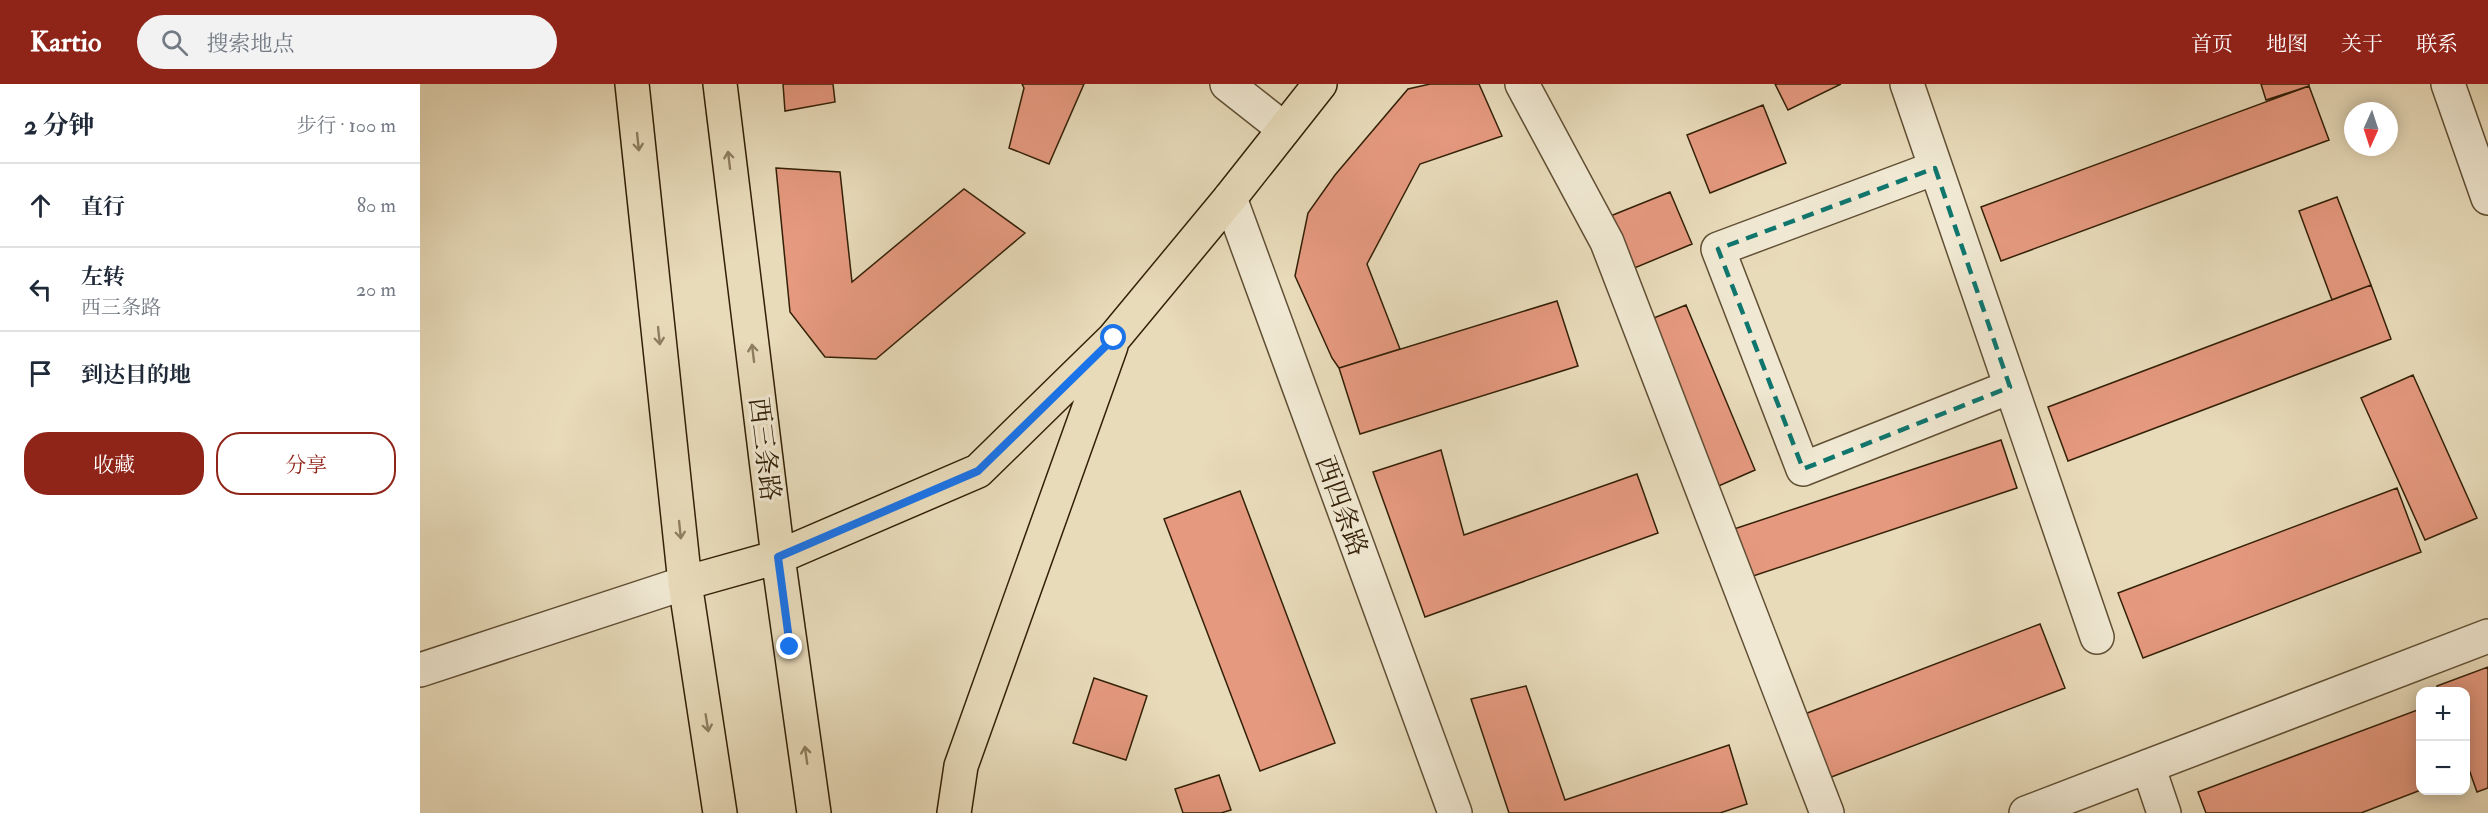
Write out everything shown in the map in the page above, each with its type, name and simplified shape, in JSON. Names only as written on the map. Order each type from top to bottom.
[{"type":"main road","points":[[632,84],[686,583],[720,813]]},
{"type":"main road","name":"西三条路","points":[[720,84],[778,557],[814,813]]},
{"type":"main road","points":[[686,583],[778,557],[978,471],[1114,338],[1230,198],[1320,84]]},
{"type":"main road","points":[[954,813],[961,766],[1114,338]]},
{"type":"street","points":[[1227,84],[1284,129]]},
{"type":"street","points":[[1522,84],[1607,242],[1827,813]]},
{"type":"street","points":[[1906,84],[2097,637]]},
{"type":"street","points":[[2448,84],[2488,198]]},
{"type":"street","points":[[1935,168],[1718,249],[1803,469],[2010,387]]},
{"type":"street","name":"西四条路","points":[[1230,198],[1455,813]]},
{"type":"street","points":[[420,670],[686,583]]},
{"type":"street","points":[[2026,813],[2488,636]]},
{"type":"street","points":[[2148,766],[2164,813]]},
{"type":"highlighted area","points":[[1935,168],[2010,387],[1803,469],[1718,249]]},
{"type":"building","points":[[783,84],[833,84],[835,102],[785,111]]},
{"type":"building","points":[[1022,84],[1084,84],[1049,164],[1009,148],[1024,88]]},
{"type":"building","points":[[1430,84],[1479,84],[1502,136],[1420,164],[1367,264],[1400,349],[1339,368],[1332,358],[1295,276],[1308,213],[1335,175],[1408,89]]},
{"type":"building","points":[[1775,84],[1841,84],[1788,110]]},
{"type":"building","points":[[2261,84],[2309,84],[2309,86],[2266,100]]},
{"type":"building","points":[[2309,86],[2329,140],[2001,261],[1981,207]]},
{"type":"building","points":[[1763,105],[1786,163],[1710,193],[1687,135]]},
{"type":"building","points":[[776,168],[840,172],[852,282],[964,189],[1025,233],[876,359],[825,357],[790,312]]},
{"type":"building","points":[[1670,192],[1692,244],[1620,274],[1598,221]]},
{"type":"building","points":[[2337,197],[2371,285],[2332,300],[2299,211]]},
{"type":"building","points":[[2371,285],[2391,339],[2068,461],[2048,407]]},
{"type":"building","points":[[1557,301],[1578,366],[1360,434],[1339,368]]},
{"type":"building","points":[[1686,305],[1755,470],[1714,488],[1644,322]]},
{"type":"building","points":[[2413,375],[2477,518],[2425,540],[2361,398]]},
{"type":"building","points":[[2001,440],[2017,488],[1738,581],[1722,533]]},
{"type":"building","points":[[1441,450],[1464,535],[1637,474],[1658,533],[1425,617],[1373,472]]},
{"type":"building","points":[[2397,488],[2421,552],[2143,658],[2118,593]]},
{"type":"building","points":[[1240,491],[1335,743],[1260,771],[1164,519]]},
{"type":"building","points":[[2040,624],[2065,688],[1813,784],[1789,720]]},
{"type":"building","points":[[2488,667],[2488,788],[2477,792],[2470,772],[2470,687],[2437,686]]},
{"type":"building","points":[[1094,678],[1147,696],[1126,760],[1073,743]]},
{"type":"building","points":[[1526,686],[1565,800],[1729,745],[1747,804],[1720,813],[1509,813],[1471,699]]},
{"type":"building","points":[[2416,710],[2416,792],[2361,813],[2206,813],[2198,792]]},
{"type":"building","points":[[1219,775],[1231,810],[1221,813],[1183,813],[1175,789]]},
{"type":"route","points":[[790,647],[778,557],[978,471],[1114,338]]}]
